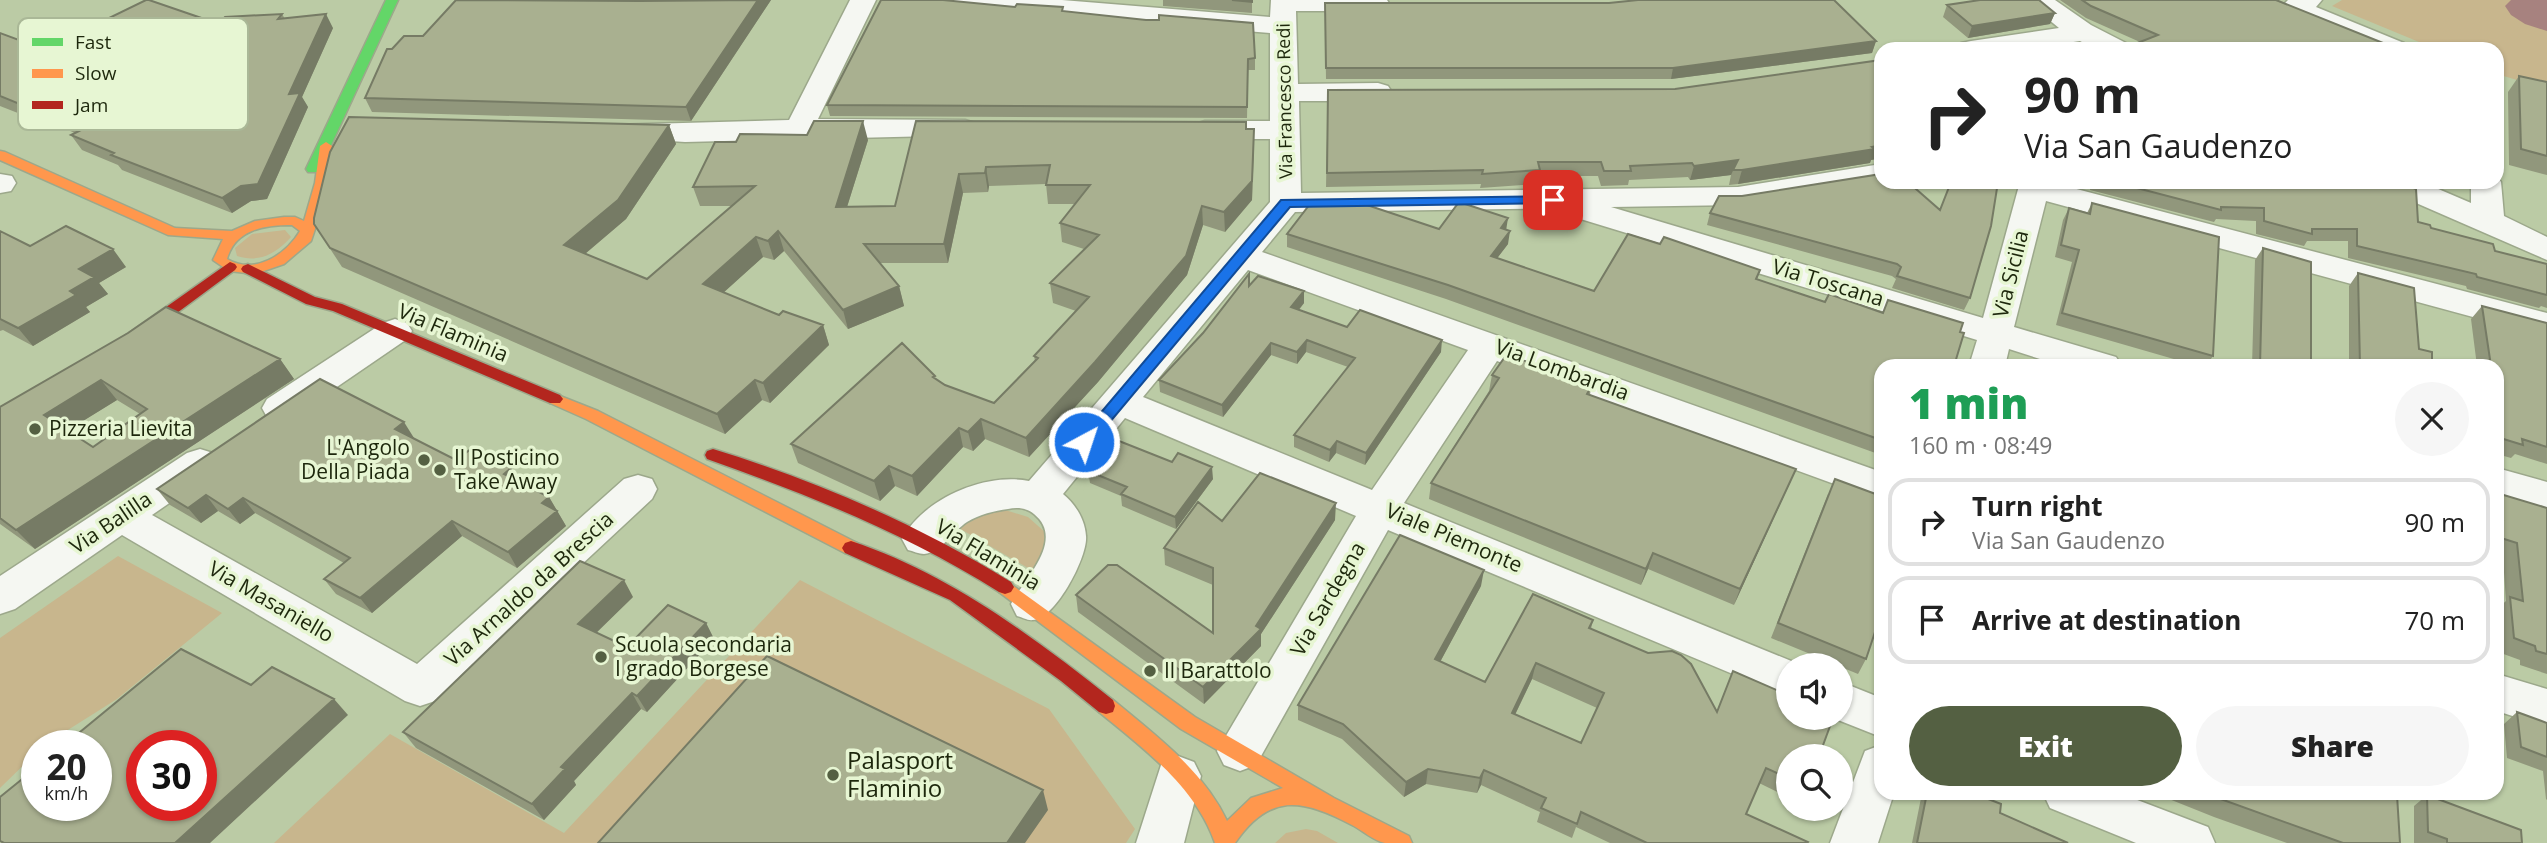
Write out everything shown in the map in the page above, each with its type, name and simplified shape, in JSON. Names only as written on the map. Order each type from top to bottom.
[{"type":"street","points":[[304,264],[299,258],[322,182],[392,0]]},
{"type":"street","points":[[799,128],[863,0]]},
{"type":"street","points":[[966,0],[1283,10],[1404,3]]},
{"type":"street","points":[[2038,0],[2079,38]]},
{"type":"street","points":[[2309,0],[2294,7],[2378,42]]},
{"type":"street","name":"Via Francesco Redi","points":[[1283,10],[1286,203]]},
{"type":"street","points":[[2040,42],[2079,38]]},
{"type":"street","points":[[1284,93],[1409,92]]},
{"type":"street","points":[[587,130],[685,133],[799,128],[994,129]]},
{"type":"street","points":[[303,187],[342,130]]},
{"type":"street","points":[[1174,130],[1286,130]]},
{"type":"street","points":[[0,155],[173,232],[233,235],[270,220],[290,204]]},
{"type":"street","points":[[1037,498],[1286,203],[1738,196],[1874,174]]},
{"type":"street","name":"Via Sicilia","points":[[1989,359],[2033,189]]},
{"type":"street","points":[[2049,189],[2547,325]]},
{"type":"street","points":[[2412,189],[2488,220],[2547,250]]},
{"type":"street","points":[[2486,189],[2488,220]]},
{"type":"street","name":"Via Toscana","points":[[1553,200],[2080,359]]},
{"type":"street","points":[[233,235],[219,254],[224,264],[248,269],[274,263],[305,241],[307,230],[295,221],[270,220]]},
{"type":"street","name":"Via Lombardia","points":[[1242,256],[1874,484]]},
{"type":"street","points":[[117,347],[230,267]]},
{"type":"street","name":"Via Flaminia","points":[[248,269],[311,301],[338,299],[396,331],[592,415],[875,560],[956,595],[1068,675],[1148,740],[1178,776],[1201,796],[1222,827],[1226,841]]},
{"type":"street","name":"Via Balilla","points":[[10,578],[122,516],[396,331]]},
{"type":"street","name":"Via Sardegna","points":[[1240,751],[1381,508],[1490,344]]},
{"type":"street","name":"Viale Piemonte","points":[[1118,401],[1776,674]]},
{"type":"street","name":"Via Flaminia","points":[[592,415],[785,480],[922,539],[1032,604],[1173,712],[1326,802],[1402,843]]},
{"type":"street","points":[[2504,484],[2547,497]]},
{"type":"street","name":"Via Arnaldo da Brescia","points":[[420,688],[638,489]]},
{"type":"street","points":[[922,539],[956,508],[987,494],[1017,492],[1037,498],[1063,517],[1067,541],[1063,562],[1032,604]]},
{"type":"street","name":"Via Masaniello","points":[[122,516],[420,688]]},
{"type":"street","points":[[2504,694],[2547,708]]},
{"type":"street","points":[[1853,706],[1874,715]]},
{"type":"street","points":[[1160,843],[1178,776]]},
{"type":"street","points":[[1854,843],[1874,785]]},
{"type":"street","points":[[1226,841],[1240,819],[1263,803],[1297,796],[1326,802]]},
{"type":"street","points":[[2084,800],[2191,843]]},
{"type":"shaded area","points":[[2342,0],[2547,0],[2547,89],[2504,76],[2504,42],[2419,42],[2332,6]]},
{"type":"shaded area","points":[[2511,0],[2547,0],[2547,31],[2525,24],[2511,15],[2505,6]]},
{"type":"shaded area","points":[[285,230],[291,237],[267,256],[237,256],[235,248],[252,234]]},
{"type":"shaded area","points":[[1002,509],[1028,517],[1046,533],[1047,545],[1035,572],[957,527],[965,519]]},
{"type":"shaded area","points":[[118,556],[222,613],[117,699],[68,730],[21,730],[21,768],[0,788],[0,638]]},
{"type":"shaded area","points":[[800,580],[1049,709],[1135,829],[1126,843],[274,843],[390,734],[564,833]]},
{"type":"shaded area","points":[[1306,829],[1317,831],[1338,843],[1275,843],[1286,833]]},
{"type":"building","points":[[149,0],[202,18],[109,18]]},
{"type":"building","points":[[456,0],[758,0],[686,107],[365,98],[387,49],[392,49],[404,36],[423,36]]},
{"type":"building","points":[[881,0],[943,0],[1015,7],[1017,4],[1063,7],[1062,11],[1146,20],[1159,20],[1159,15],[1253,23],[1255,58],[1248,59],[1247,107],[827,105]]},
{"type":"building","points":[[1638,0],[1834,0],[1876,41],[1673,68],[1326,68],[1325,3],[1609,3]]},
{"type":"building","points":[[1980,0],[2039,0],[2055,13],[1972,26],[1947,5]]},
{"type":"building","points":[[2082,0],[2276,0],[2381,42],[2140,42],[2158,35]]},
{"type":"building","points":[[282,14],[278,19],[326,14],[289,94],[300,93],[258,184],[241,186],[222,198],[111,155],[114,153],[71,135],[81,130],[248,130],[248,18],[224,18]]},
{"type":"building","points":[[0,33],[18,40],[17,103],[0,96]]},
{"type":"building","points":[[1874,61],[1874,149],[1742,170],[1733,170],[1738,160],[1694,166],[1692,163],[1630,166],[1631,171],[1604,171],[1601,162],[1538,162],[1540,170],[1482,174],[1483,170],[1327,173],[1328,90],[1675,89]]},
{"type":"building","points":[[2519,76],[2547,82],[2547,156],[2521,149]]},
{"type":"building","points":[[349,117],[669,125],[618,200],[564,245],[647,279],[755,186],[693,187],[715,142],[736,142],[740,134],[807,135],[814,121],[863,121],[836,207],[895,206],[916,121],[1246,122],[1246,129],[1254,129],[1252,181],[1224,212],[1202,206],[1186,256],[1026,438],[981,419],[968,432],[959,428],[912,476],[889,466],[874,481],[791,444],[902,343],[935,376],[933,377],[945,385],[994,403],[1038,358],[1034,356],[1089,297],[1050,283],[1099,235],[1060,223],[1090,185],[1046,185],[1050,165],[986,167],[985,173],[959,174],[944,244],[864,244],[899,286],[843,310],[778,231],[768,241],[756,237],[703,284],[779,315],[783,311],[823,325],[763,383],[755,380],[717,414],[330,248],[314,224],[314,218],[330,152]]},
{"type":"building","points":[[1874,175],[1874,189],[1916,189],[1940,210],[1948,189],[1997,189],[1991,226],[1970,298],[1897,276],[1901,267],[1897,264],[1710,213],[1719,196],[1742,196]]},
{"type":"building","points":[[2141,189],[2416,189],[2418,222],[2493,244],[2495,251],[2547,264],[2547,295],[2477,277],[2476,274],[2357,246],[2357,229],[2312,229],[2312,234],[2264,221],[2264,208],[2221,207],[2221,210]]},
{"type":"building","points":[[1326,201],[1355,201],[1439,229],[1459,202],[1508,218],[1501,228],[1510,231],[1491,256],[1594,291],[1628,234],[1660,244],[1664,237],[1760,270],[1756,279],[1825,302],[1829,294],[1883,313],[1888,300],[1963,323],[1960,332],[1964,333],[1956,359],[1874,359],[1874,437],[1448,285],[1287,234],[1310,204],[1326,205]]},
{"type":"building","points":[[2092,203],[2219,237],[2213,356],[2062,313],[2079,250],[2061,245],[2069,208],[2090,214]]},
{"type":"building","points":[[66,226],[113,249],[79,269],[94,277],[70,291],[76,295],[18,328],[0,319],[0,231],[30,246]]},
{"type":"building","points":[[2263,248],[2311,262],[2311,359],[2260,359]]},
{"type":"building","points":[[2358,273],[2414,288],[2419,349],[2432,352],[2432,359],[2360,359]]},
{"type":"building","points":[[1249,274],[1249,286],[1258,276],[1304,291],[1291,307],[1347,327],[1360,310],[1442,340],[1366,453],[1337,441],[1330,450],[1294,435],[1355,358],[1307,340],[1297,352],[1271,343],[1222,405],[1159,380],[1203,333]]},
{"type":"building","points":[[2482,306],[2547,323],[2547,447],[2522,439],[2523,445],[2504,439],[2504,359],[2490,359]]},
{"type":"building","points":[[166,307],[280,359],[16,530],[0,518],[0,407],[128,333]],"holes":[[[101,380],[147,409],[93,447],[44,415]]]},
{"type":"building","points":[[1507,354],[1591,387],[1587,394],[1796,469],[1740,589],[1653,553],[1646,569],[1431,483],[1499,378],[1492,375]]},
{"type":"building","points":[[320,379],[404,422],[395,429],[456,460],[471,449],[511,468],[504,474],[549,497],[542,503],[557,511],[508,552],[452,521],[360,598],[324,579],[350,558],[243,498],[228,509],[206,495],[188,508],[157,489]]},
{"type":"building","points":[[1114,439],[1172,462],[1178,453],[1212,467],[1175,517],[1121,494],[1127,487],[1088,471]]},
{"type":"building","points":[[1260,473],[1336,503],[1256,626],[1261,629],[1203,687],[1076,595],[1108,565],[1117,565],[1213,633],[1213,568],[1164,548],[1198,502],[1222,521]]},
{"type":"building","points":[[1835,479],[1874,493],[1874,635],[1866,659],[1778,623]]},
{"type":"building","points":[[2504,495],[2547,508],[2547,654],[2514,638],[2510,597],[2523,601],[2517,543],[2504,539]]},
{"type":"building","points":[[1400,535],[1484,570],[1435,659],[1485,682],[1533,594],[1593,620],[1589,628],[1648,653],[1672,651],[1681,655],[1691,664],[1717,712],[1733,671],[1776,690],[1776,730],[1829,730],[1823,744],[1776,744],[1776,773],[1766,768],[1746,814],[1807,843],[1647,843],[1581,812],[1577,824],[1541,808],[1546,798],[1484,770],[1480,778],[1428,769],[1406,782],[1343,724],[1298,705]],"holes":[[[1536,663],[1604,693],[1581,743],[1512,713]]]},
{"type":"building","points":[[580,561],[624,580],[578,624],[627,647],[668,605],[706,623],[637,696],[632,693],[561,767],[565,769],[532,804],[403,732]]},
{"type":"building","points":[[181,649],[251,685],[272,667],[334,699],[217,805],[217,730],[126,730],[126,821],[199,821],[175,843],[4,843],[0,841],[0,797],[21,780],[21,821],[112,821],[112,730],[82,730]]},
{"type":"building","name":"Palasport Flaminio","points":[[767,656],[1043,790],[1007,843],[598,843]]},
{"type":"building","points":[[2517,712],[2547,723],[2547,757],[2521,747]]},
{"type":"building","points":[[1926,800],[1991,800],[2001,804],[2000,813],[2068,843],[1917,843]]},
{"type":"building","points":[[2223,800],[2397,800],[2400,843],[2343,843]]},
{"type":"building","points":[[2427,800],[2440,800],[2521,830],[2522,843],[2447,843],[2447,839],[2428,832]]},
{"type":"traffic: fast","points":[[313,169],[392,0]]},
{"type":"traffic: slow","points":[[306,238],[307,230],[295,221],[248,227],[229,239],[220,260],[234,268],[255,269],[279,261],[294,250],[304,236],[312,219],[318,202],[326,146]]},
{"type":"traffic: slow","points":[[0,155],[173,232],[233,235]]},
{"type":"traffic: slow","points":[[555,399],[592,415],[851,548]]},
{"type":"traffic: slow","points":[[1005,587],[1188,723],[1326,802]]},
{"type":"traffic: slow","points":[[1106,706],[1158,750],[1193,786],[1219,824],[1225,843]]},
{"type":"traffic: slow","points":[[1226,839],[1243,817],[1258,804],[1282,797],[1300,797],[1336,807],[1402,843]]},
{"type":"traffic: jam","points":[[130,340],[230,267]]},
{"type":"traffic: jam","points":[[248,269],[311,301],[337,307],[555,399]]},
{"type":"traffic: jam","points":[[713,455],[864,512],[936,546],[1005,587]]},
{"type":"traffic: jam","points":[[851,548],[956,595],[1068,675],[1106,706]]},
{"type":"place","name":"Pizzeria Lievita","points":[[35,429]]},
{"type":"place","name":"L'Angolo Della Piada","points":[[424,460]]},
{"type":"place","name":"Il Posticino Take Away","points":[[440,470]]},
{"type":"place","name":"Scuola secondaria I grado Borgese","points":[[601,657]]},
{"type":"place","name":"Il Barattolo","points":[[1150,671]]},
{"type":"place","name":"Palasport Flaminio","points":[[833,775]]},
{"type":"route","points":[[1084,442],[1286,203],[1553,200]]}]
